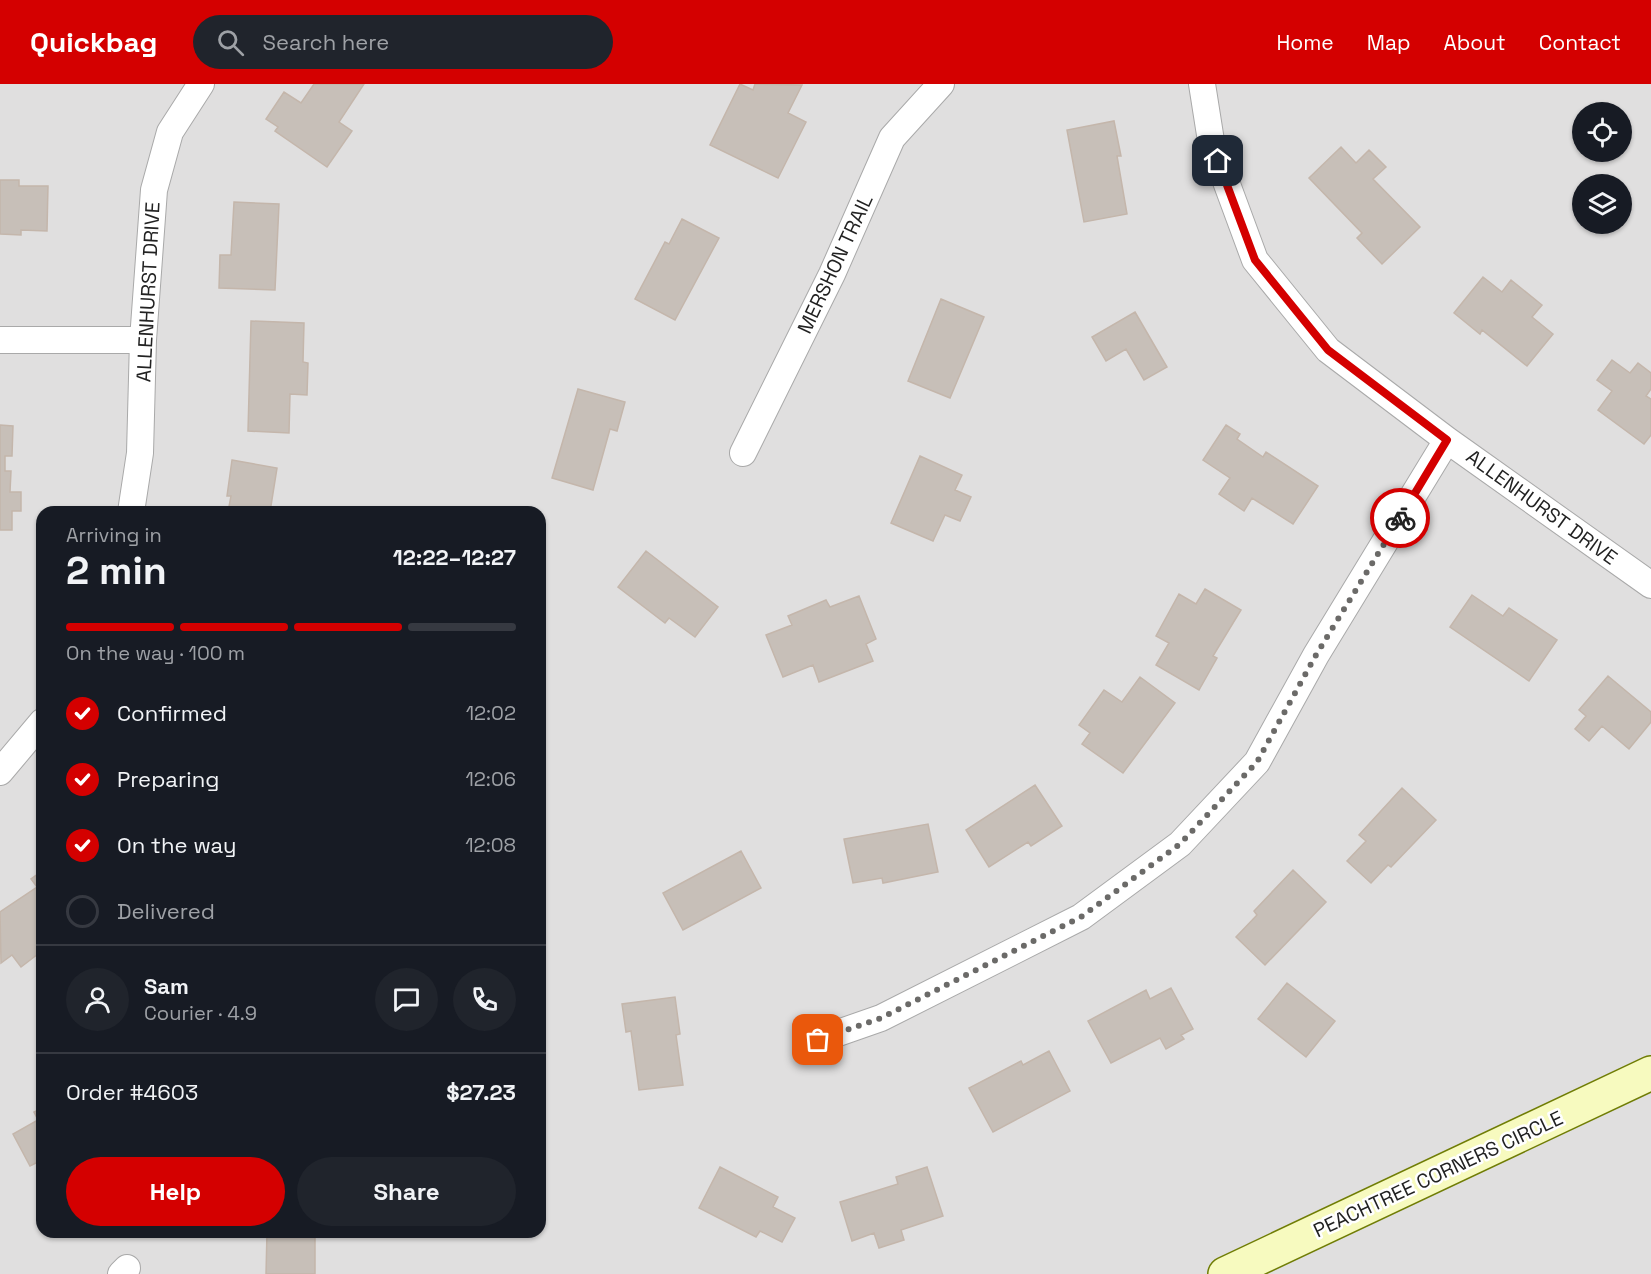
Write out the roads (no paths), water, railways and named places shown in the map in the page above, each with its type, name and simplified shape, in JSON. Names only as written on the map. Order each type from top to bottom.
[{"type":"street","name":"ALLENHURST DRIVE","points":[[132,506],[140,453],[143,340],[154,190],[170,132],[201,84]]},
{"type":"street","name":"MERSHON TRAIL","points":[[743,453],[832,274],[892,138],[940,84]]},
{"type":"street","name":"ALLENHURST DRIVE","points":[[1202,84],[1211,141],[1255,260],[1328,350],[1447,440],[1651,585]]},
{"type":"street","points":[[0,340],[143,340]]},
{"type":"street","points":[[818,1040],[881,1018],[1081,917],[1180,844],[1257,762],[1316,655],[1447,440]]},
{"type":"street","points":[[0,772],[36,729]]},
{"type":"street","name":"PEACHTREE CORNERS CIRCLE","points":[[1225,1274],[1651,1073]]}]
